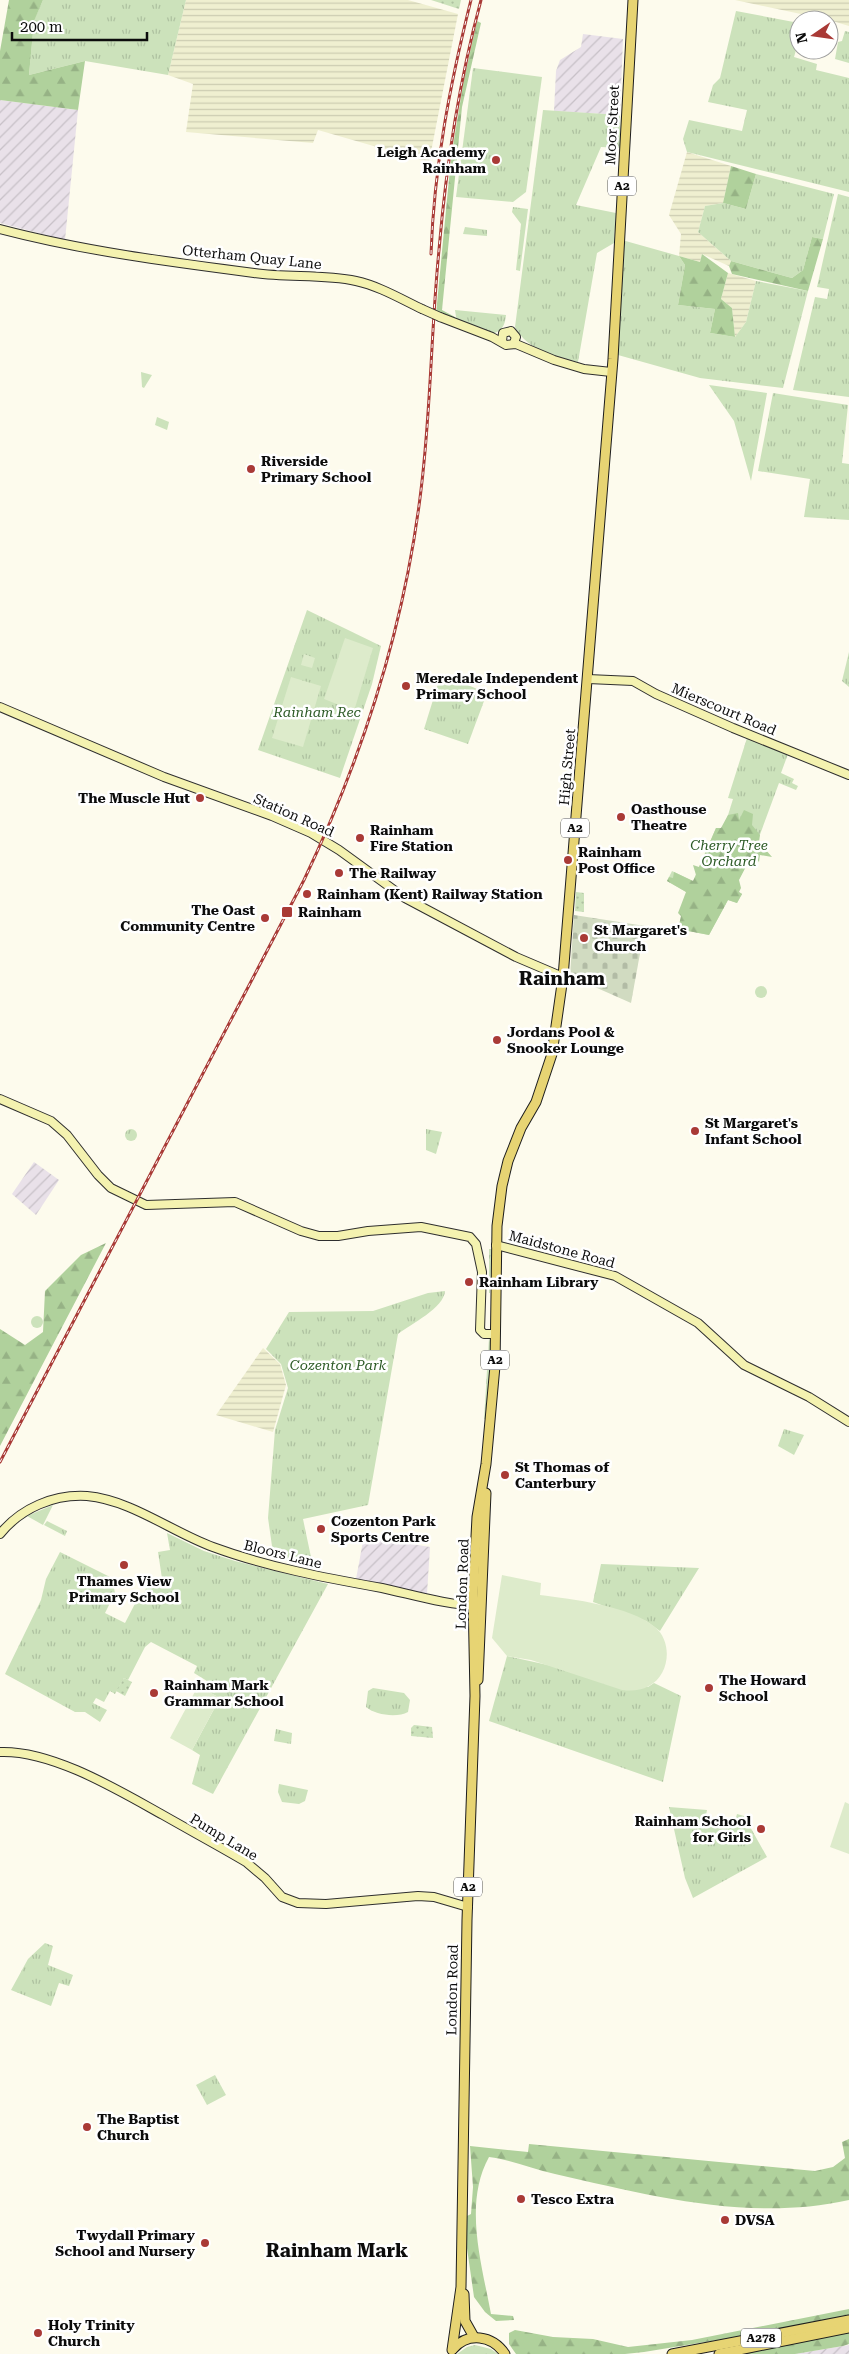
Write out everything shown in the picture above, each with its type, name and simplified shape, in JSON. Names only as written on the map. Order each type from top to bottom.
[{"type":"main road","name":"Moor Street","points":[[611,372],[633,0]]},
{"type":"main road","name":"High Street","points":[[496,1244],[505,1174],[521,1128],[536,1102],[555,1040],[563,977],[588,679],[611,372]]},
{"type":"main road","name":"London Road","points":[[451,2352],[461,2287],[468,1907],[476,1695],[478,1517],[485,1474],[495,1373],[496,1244]]},
{"type":"main road","name":"London Road","points":[[461,2287],[464,2291],[465,2321],[474,2337]]},
{"type":"main road","name":"A278","points":[[672,2354],[849,2320]]},
{"type":"main road","name":"A278","points":[[719,2354],[849,2328]]},
{"type":"main road","points":[[451,2352],[462,2340],[474,2337],[495,2343],[505,2354]]},
{"type":"street","name":"Otterham Quay Lane","points":[[0,229],[64,245],[153,260],[270,275],[354,280],[368,284],[440,317],[492,337],[502,338],[510,331],[515,339],[526,347],[554,360],[584,369],[611,372]]},
{"type":"street","name":"Otterham Quay Lane","points":[[502,338],[506,345],[515,339]]},
{"type":"street","name":"Mierscourt Road","points":[[588,679],[633,681],[656,694],[733,728],[849,775]]},
{"type":"street","name":"Station Road","points":[[0,707],[164,777],[276,818],[311,833],[339,850],[410,901],[518,958],[563,977]]},
{"type":"street","points":[[0,1099],[51,1121],[67,1135],[98,1175],[111,1188],[146,1205],[235,1202],[301,1231],[320,1236],[421,1228],[450,1232],[474,1240],[482,1272],[480,1330],[484,1334],[495,1334]]},
{"type":"street","name":"Maidstone Road","points":[[496,1244],[615,1276],[698,1323],[744,1364],[804,1394],[849,1422]]},
{"type":"street","name":"Bloors Lane","points":[[0,1534],[20,1515],[38,1504],[69,1496],[88,1496],[121,1505],[202,1543],[240,1556],[355,1584],[477,1606]]},
{"type":"street","name":"Pump Lane","points":[[0,1752],[15,1752],[36,1756],[103,1782],[242,1860],[259,1872],[282,1897],[298,1903],[320,1904],[418,1896],[434,1897],[468,1907]]},
{"type":"shaded area","points":[[583,34],[623,39],[620,115],[554,111],[556,71],[560,60],[581,47]]},
{"type":"shaded area","points":[[0,100],[78,110],[65,240],[0,223]]},
{"type":"shaded area","points":[[34,1162],[59,1180],[36,1215],[12,1194]]},
{"type":"shaded area","points":[[364,1536],[430,1547],[427,1594],[356,1579]]},
{"type":"shaded area","points":[[849,2345],[849,2354],[795,2354]]},
{"type":"green space","points":[[9,0],[43,0],[34,21],[29,75],[85,61],[78,110],[0,100],[0,51]]},
{"type":"green space","points":[[43,0],[186,0],[168,75],[85,61],[29,75],[34,20]]},
{"type":"green space","points":[[186,0],[408,0],[458,14],[429,162],[318,130],[313,143],[186,132],[193,84],[168,75]]},
{"type":"green space","points":[[431,0],[461,0],[459,9]]},
{"type":"green space","points":[[735,0],[849,0],[849,26],[839,23],[839,10],[789,11]]},
{"type":"green space","points":[[736,11],[789,21],[789,60],[804,60],[817,64],[816,70],[849,78],[849,192],[687,152],[683,139],[689,120],[742,131],[747,110],[708,102],[713,85],[720,78]]},
{"type":"green space","points":[[477,21],[481,23],[462,107],[442,310],[455,317],[457,323],[436,314],[451,158],[464,79]]},
{"type":"green space","points":[[845,31],[849,32],[849,63],[838,60],[839,42],[842,41]]},
{"type":"green space","points":[[473,68],[542,77],[526,192],[513,202],[456,197]]},
{"type":"green space","points":[[543,110],[620,115],[621,148],[601,147],[576,205],[616,213],[614,243],[597,253],[578,362],[534,347],[520,335],[515,327]]},
{"type":"green space","points":[[687,152],[731,166],[723,203],[705,206],[698,232],[731,261],[729,266],[702,254],[700,262],[679,256],[681,234],[669,215]]},
{"type":"green space","points":[[731,166],[756,174],[746,209],[723,203]]},
{"type":"green space","points":[[756,174],[834,194],[823,239],[812,237],[803,270],[792,278],[731,261],[698,232],[705,206],[723,203],[746,209]]},
{"type":"green space","points":[[838,194],[849,197],[849,397],[793,390],[815,297],[827,299],[829,289],[817,287]]},
{"type":"green space","points":[[513,207],[528,209],[520,271],[516,270],[521,224],[512,212]]},
{"type":"green space","points":[[465,227],[487,230],[487,236],[463,234]]},
{"type":"green space","points":[[812,237],[823,239],[808,291],[732,274],[729,266],[731,261],[792,278],[803,270]]},
{"type":"green space","points":[[622,240],[679,256],[685,265],[678,305],[715,309],[710,333],[735,337],[746,322],[756,281],[808,291],[783,388],[700,378],[618,355]]},
{"type":"green space","points":[[702,254],[728,273],[721,299],[732,308],[735,337],[710,333],[715,309],[678,305],[685,265],[679,256],[700,262]]},
{"type":"green space","points":[[728,273],[756,281],[746,322],[735,337],[732,308],[721,299]]},
{"type":"green space","points":[[455,310],[506,315],[506,319],[500,330],[491,334],[457,323]]},
{"type":"green space","points":[[141,372],[152,375],[144,388],[142,387]]},
{"type":"green space","points":[[709,385],[767,393],[751,481],[734,421]]},
{"type":"green space","points":[[773,393],[848,405],[842,463],[849,464],[849,520],[804,517],[810,479],[758,471]]},
{"type":"green space","points":[[157,417],[169,422],[167,430],[155,425]]},
{"type":"green space","name":"Rainham Rec","points":[[307,610],[381,646],[372,684],[340,778],[258,750]]},
{"type":"green space","points":[[345,638],[373,648],[354,711],[324,699]]},
{"type":"green space","points":[[849,652],[849,687],[842,681]]},
{"type":"green space","points":[[304,654],[315,658],[312,668],[301,665]]},
{"type":"green space","points":[[441,674],[487,693],[468,744],[424,729]]},
{"type":"green space","points":[[291,677],[321,686],[303,747],[272,738]]},
{"type":"green space","name":"Cherry Tree Orchard","points":[[747,738],[788,754],[781,773],[794,779],[792,783],[798,786],[796,790],[779,783],[755,848],[734,889],[742,894],[737,903],[728,900],[709,935],[678,929],[688,893],[667,881],[672,871],[693,881],[716,828],[724,828],[733,799],[728,798]]},
{"type":"green space","name":"Cherry Tree Orchard","points":[[744,810],[753,814],[752,825],[760,835],[759,842],[772,857],[760,855],[759,862],[753,855],[751,857],[739,880],[741,888],[739,892],[742,894],[737,903],[728,900],[709,935],[678,929],[681,916],[678,913],[686,892],[667,881],[669,877],[673,878],[674,872],[693,881],[696,875],[693,865],[699,867],[716,828],[721,828],[728,815],[738,813],[739,820]]},
{"type":"green space","points":[[576,892],[584,893],[584,912],[575,911]]},
{"type":"green space","points":[[574,915],[645,926],[631,1003],[570,976]]},
{"type":"green space","points":[[759,986],[763,986],[767,992],[763,998],[759,998],[755,994],[755,990]]},
{"type":"green space","points":[[129,1129],[133,1129],[137,1135],[133,1141],[129,1141],[125,1137],[125,1133]]},
{"type":"green space","points":[[426,1129],[442,1132],[436,1154],[426,1150]]},
{"type":"green space","points":[[106,1243],[0,1446],[0,1329],[25,1345],[43,1332],[45,1291],[81,1255]]},
{"type":"green space","points":[[489,1249],[492,1249],[490,1293],[489,1293]]},
{"type":"green space","name":"Cozenton Park","points":[[445,1291],[439,1303],[433,1309],[398,1334],[368,1505],[303,1519],[311,1557],[309,1560],[274,1560],[268,1518],[275,1430],[288,1388],[281,1364],[266,1349],[289,1312],[373,1311],[428,1293]]},
{"type":"green space","points":[[35,1316],[39,1316],[43,1322],[39,1328],[35,1328],[31,1324],[31,1320]]},
{"type":"green space","points":[[489,1338],[493,1354],[487,1419],[484,1419]]},
{"type":"green space","points":[[263,1348],[280,1364],[286,1385],[273,1432],[216,1415]]},
{"type":"green space","points":[[784,1429],[804,1435],[794,1455],[778,1446]]},
{"type":"green space","points":[[53,1505],[43,1525],[27,1516]]},
{"type":"green space","points":[[47,1521],[67,1531],[65,1536],[44,1525]]},
{"type":"green space","name":"Rainham Mark Grammar School","points":[[167,1533],[204,1551],[235,1561],[328,1584],[213,1794],[192,1784],[200,1755],[192,1750],[220,1698],[203,1689],[207,1681],[194,1673],[197,1666],[151,1642],[145,1647],[128,1680],[124,1678],[115,1694],[110,1691],[104,1702],[96,1698],[93,1703],[107,1710],[100,1722],[85,1712],[75,1712],[5,1674],[41,1600],[46,1579],[60,1552],[112,1578],[115,1593],[105,1613],[125,1623],[139,1596],[144,1595],[146,1588],[163,1585],[158,1552],[170,1550]]},
{"type":"green space","points":[[601,1564],[699,1568],[660,1631],[646,1621],[593,1602]]},
{"type":"green space","points":[[502,1575],[541,1583],[540,1595],[600,1605],[644,1620],[661,1633],[665,1641],[667,1658],[661,1674],[656,1681],[646,1688],[622,1690],[531,1660],[507,1656],[492,1638]]},
{"type":"green space","points":[[507,1656],[648,1687],[654,1683],[681,1696],[663,1782],[489,1721]]},
{"type":"green space","points":[[124,1678],[132,1682],[125,1696],[116,1691]]},
{"type":"green space","points":[[198,1686],[220,1698],[192,1750],[170,1738]]},
{"type":"green space","points":[[373,1688],[404,1693],[410,1700],[408,1712],[392,1715],[380,1714],[370,1710],[366,1707],[368,1691]]},
{"type":"green space","points":[[414,1725],[432,1727],[433,1738],[411,1736],[411,1728]]},
{"type":"green space","points":[[276,1729],[292,1733],[291,1744],[274,1741]]},
{"type":"green space","points":[[279,1784],[308,1790],[305,1801],[299,1804],[282,1802],[278,1792]]},
{"type":"green space","points":[[845,1802],[849,1804],[849,1854],[830,1847]]},
{"type":"green space","points":[[669,1807],[707,1810],[705,1820],[733,1828],[737,1814],[744,1816],[767,1857],[693,1898],[685,1878]]},
{"type":"green space","points":[[45,1943],[53,1946],[48,1965],[73,1975],[69,1986],[59,1983],[51,2006],[11,1990],[28,1959]]},
{"type":"green space","points":[[215,2075],[226,2095],[207,2105],[196,2085]]},
{"type":"green space","points":[[849,2139],[849,2200],[812,2206],[775,2208],[701,2204],[665,2198],[555,2174],[489,2157],[481,2175],[477,2194],[477,2235],[480,2255],[491,2314],[513,2316],[514,2320],[496,2321],[485,2312],[474,2297],[466,2241],[467,2216],[471,2214],[473,2187],[470,2146],[528,2152],[529,2144],[815,2171],[833,2167],[845,2158],[842,2142]]},
{"type":"green space","points":[[849,2309],[849,2315],[742,2336],[625,2354],[516,2354],[509,2344],[509,2333],[515,2330],[553,2337],[593,2339],[628,2347],[692,2340]]},
{"type":"green space","points":[[849,2331],[849,2344],[843,2346],[795,2354],[738,2354]]},
{"type":"green space","points":[[475,2345],[491,2349],[498,2354],[457,2354],[467,2347]]},
{"type":"railway","points":[[431,254],[439,158],[444,126],[471,0]]},
{"type":"railway","points":[[0,1462],[304,880],[325,834],[362,738],[392,640],[414,540],[424,460],[436,280],[445,187],[454,124],[481,0]]},
{"type":"place","name":"Leigh Academy Rainham","points":[[496,160]]},
{"type":"place","name":"Riverside Primary School","points":[[251,469]]},
{"type":"place","name":"Meredale Independent Primary School","points":[[406,686]]},
{"type":"place","name":"The Muscle Hut","points":[[200,798]]},
{"type":"place","name":"Oasthouse Theatre","points":[[621,817]]},
{"type":"place","name":"Rainham Fire Station","points":[[360,838]]},
{"type":"place","name":"Rainham Post Office","points":[[568,860]]},
{"type":"place","name":"The Railway","points":[[339,873]]},
{"type":"place","name":"Rainham (Kent) Railway Station","points":[[307,894]]},
{"type":"place","name":"Rainham","points":[[287,912]]},
{"type":"place","name":"The Oast Community Centre","points":[[265,918]]},
{"type":"place","name":"St Margaret's Church","points":[[584,938]]},
{"type":"place","name":"Jordans Pool & Snooker Lounge","points":[[497,1040]]},
{"type":"place","name":"St Margaret's Infant School","points":[[695,1131]]},
{"type":"place","name":"Rainham Library","points":[[469,1282]]},
{"type":"place","name":"St Thomas of Canterbury","points":[[505,1475]]},
{"type":"place","name":"Cozenton Park Sports Centre","points":[[321,1529]]},
{"type":"place","name":"Thames View Primary School","points":[[124,1565]]},
{"type":"place","name":"The Howard School","points":[[709,1688]]},
{"type":"place","name":"Rainham Mark Grammar School","points":[[154,1693]]},
{"type":"place","name":"Rainham School for Girls","points":[[761,1829]]},
{"type":"place","name":"The Baptist Church","points":[[87,2127]]},
{"type":"place","name":"Tesco Extra","points":[[521,2199]]},
{"type":"place","name":"DVSA","points":[[725,2220]]},
{"type":"place","name":"Twydall Primary School and Nursery","points":[[205,2243]]},
{"type":"place","name":"Holy Trinity Church","points":[[38,2333]]},
{"type":"district","name":"Rainham","points":[[562,978]]},
{"type":"district","name":"Rainham Mark","points":[[337,2250]]}]
